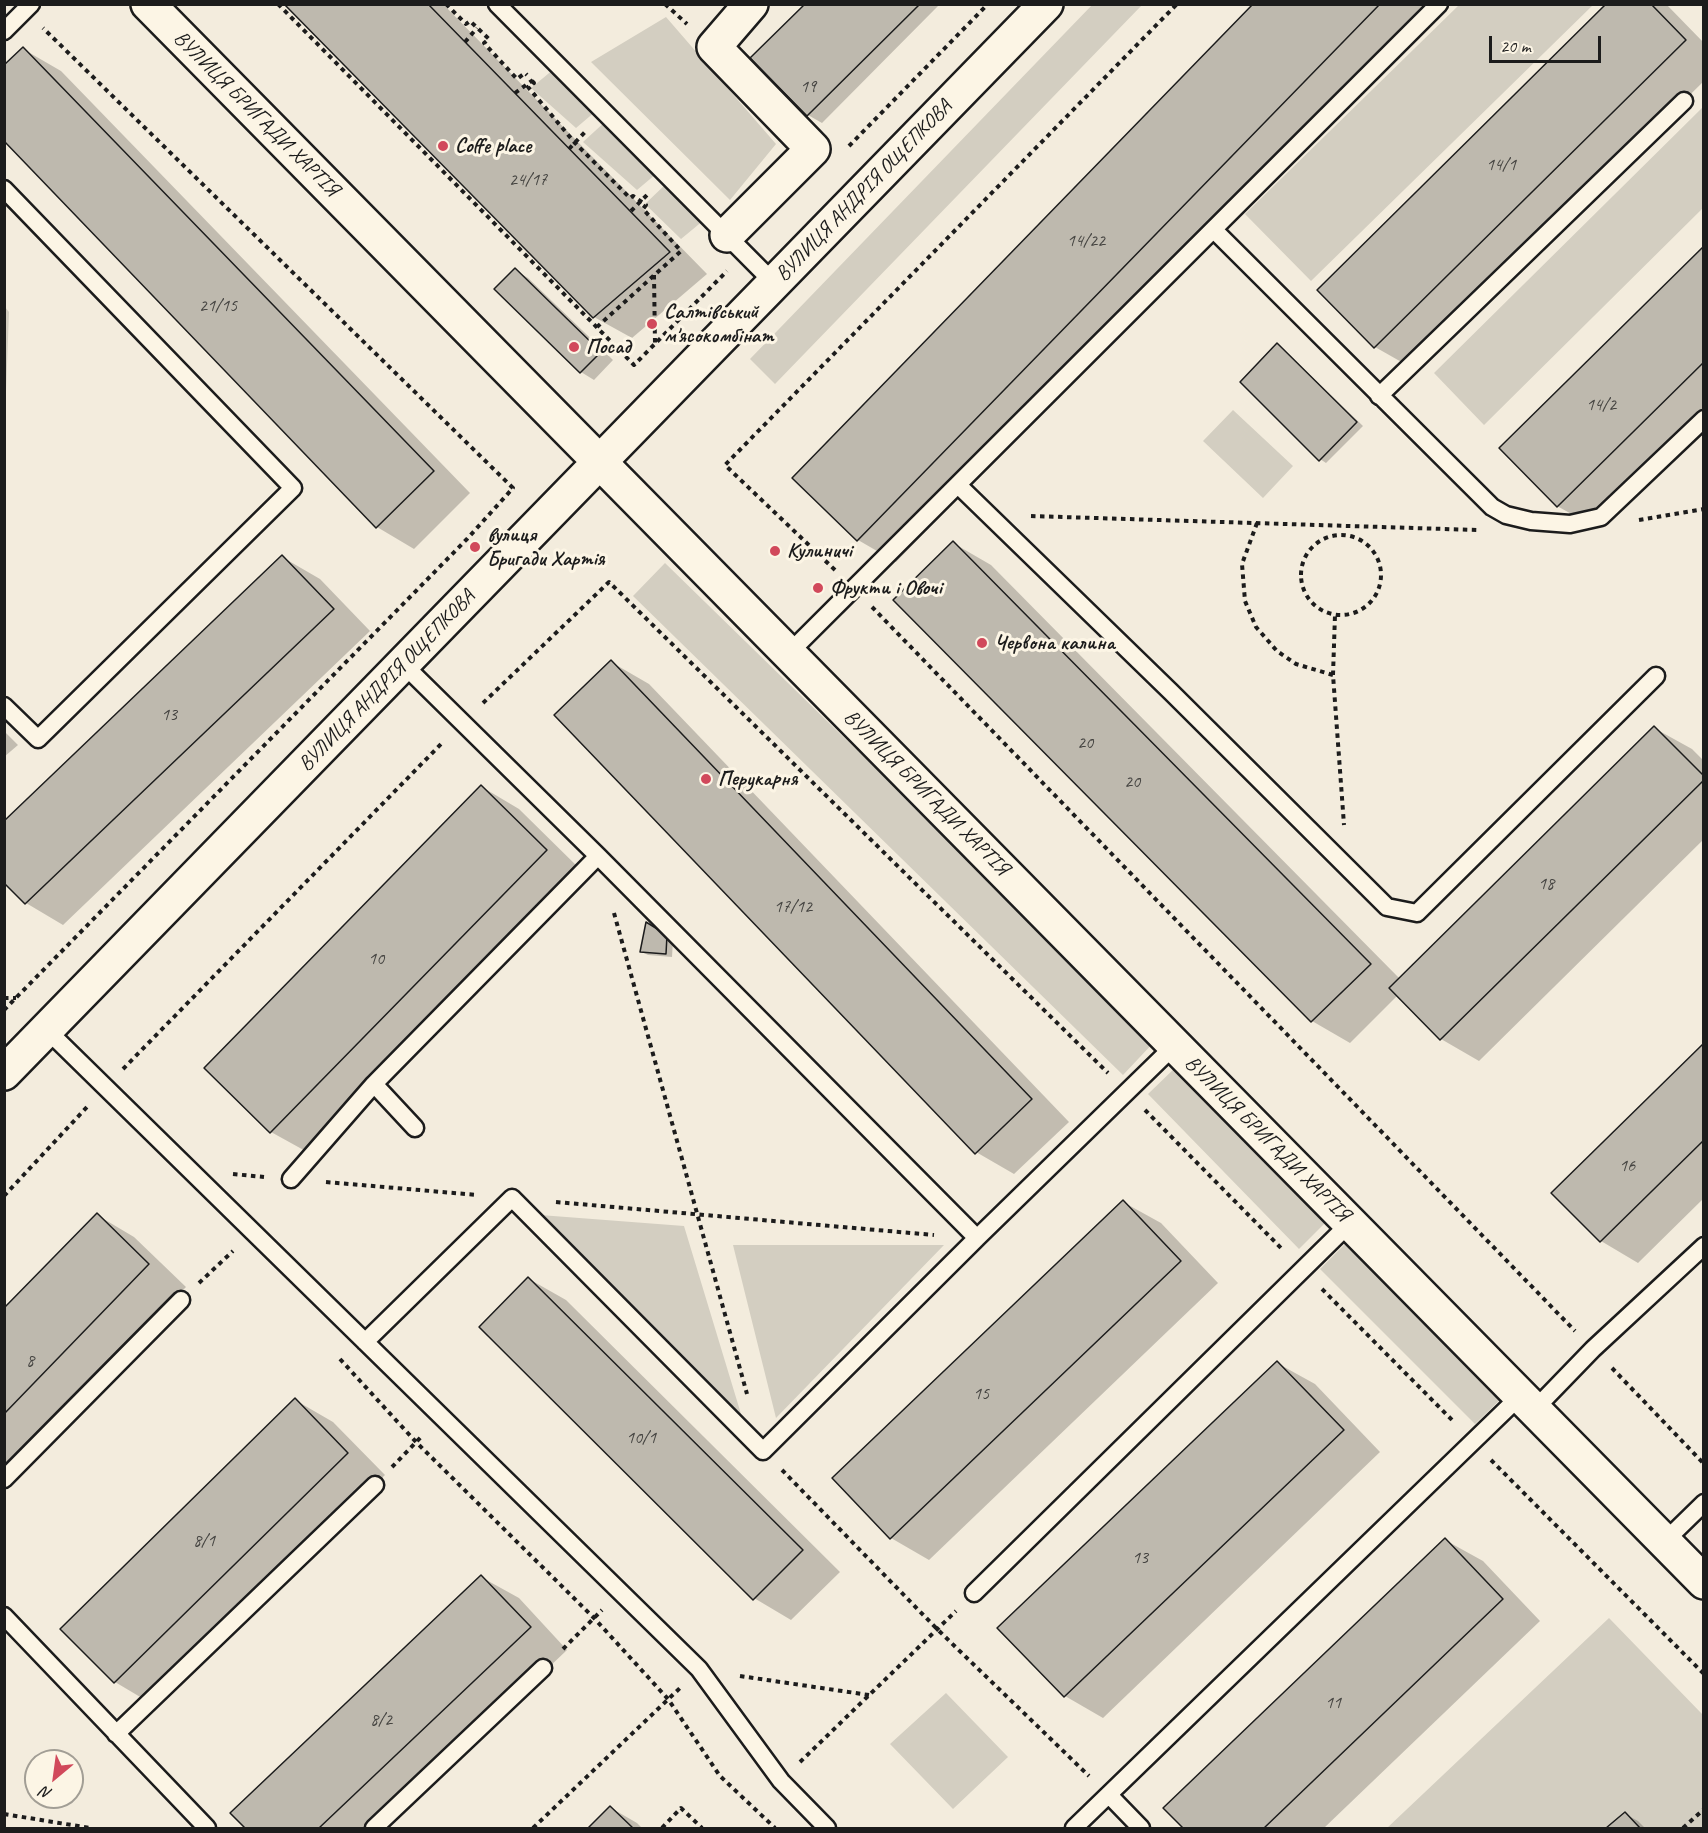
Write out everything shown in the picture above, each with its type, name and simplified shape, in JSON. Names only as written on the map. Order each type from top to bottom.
[{"type":"street","name":"ВУЛИЦЯ БРИГАДИ ХАРТІЯ","points":[[148,4],[1704,1582]]},
{"type":"street","points":[[727,235],[813,149],[714,46],[751,4]]},
{"type":"street","name":"ВУЛИЦЯ АНДРІЯ ОЩЕПКОВА","points":[[4,1073],[1046,4]]},
{"type":"lane","points":[[497,4],[774,283]]},
{"type":"lane","points":[[788,654],[1439,4]]},
{"type":"lane","points":[[4,31],[28,8]]},
{"type":"lane","points":[[1379,396],[1684,100]]},
{"type":"lane","points":[[4,189],[293,488],[38,739],[4,706]]},
{"type":"lane","points":[[1214,230],[1492,507],[1506,515],[1531,521],[1569,524],[1602,517],[1704,419]]},
{"type":"lane","points":[[958,485],[1163,684],[1387,907],[1417,913],[1656,676]]},
{"type":"lane","points":[[403,664],[598,856],[976,1238]]},
{"type":"lane","points":[[291,1179],[374,1084],[598,856]]},
{"type":"lane","points":[[46,1029],[699,1670],[780,1781],[827,1828]]},
{"type":"lane","points":[[365,1342],[512,1198],[763,1451],[976,1238],[1175,1045]]},
{"type":"lane","points":[[374,1084],[415,1128]]},
{"type":"lane","points":[[974,1593],[1350,1223]]},
{"type":"lane","points":[[1074,1828],[1473,1442],[1527,1403],[1593,1349],[1704,1246]]},
{"type":"lane","points":[[4,1479],[181,1299]]},
{"type":"lane","points":[[116,1734],[375,1485]]},
{"type":"lane","points":[[1664,1542],[1704,1503]]},
{"type":"lane","points":[[4,1616],[207,1828]]},
{"type":"lane","points":[[374,1828],[543,1668]]},
{"type":"lane","points":[[1109,1795],[1141,1828]]},
{"type":"path","points":[[278,4],[634,365]]},
{"type":"path","points":[[446,4],[465,24],[470,21],[489,39],[484,43],[516,79],[525,73],[534,84],[528,87],[574,143],[630,198],[633,196],[646,205],[643,209],[681,251],[597,327]]},
{"type":"path","points":[[1177,4],[725,465],[854,588],[1704,1464]]},
{"type":"path","points":[[4,1010],[467,539],[513,488],[28,8]]},
{"type":"path","points":[[654,275],[655,344]]},
{"type":"path","points":[[1633,521],[1704,509]]},
{"type":"path","points":[[988,515],[1482,530]]},
{"type":"path","points":[[1257,523],[1242,564],[1245,601],[1256,627],[1277,651],[1296,664],[1334,675]]},
{"type":"path","points":[[1344,535],[1345,526]]},
{"type":"path","points":[[1344,535],[1358,538],[1373,551],[1382,570],[1381,584],[1376,596],[1367,606],[1355,613],[1341,616],[1316,607],[1302,586],[1301,573],[1303,561],[1310,549],[1319,541],[1332,536],[1344,535]]},
{"type":"path","points":[[4,1196],[106,1087],[462,723],[609,582],[1127,1092],[1704,1674]]},
{"type":"path","points":[[1335,615],[1334,675],[1347,867]]},
{"type":"path","points":[[598,856],[748,1395]]},
{"type":"path","points":[[4,998],[16,998]]},
{"type":"path","points":[[190,1170],[976,1238]]},
{"type":"path","points":[[181,1299],[254,1233]]},
{"type":"path","points":[[339,1358],[416,1442],[594,1618],[668,1699],[720,1776],[775,1828]]},
{"type":"path","points":[[375,1485],[441,1416]]},
{"type":"path","points":[[763,1451],[937,1629],[1109,1795]]},
{"type":"path","points":[[543,1668],[621,1592]]},
{"type":"path","points":[[780,1781],[974,1593]]},
{"type":"path","points":[[533,1828],[699,1670],[869,1695]]},
{"type":"path","points":[[662,1828],[681,1808],[702,1828]]},
{"type":"path","points":[[1683,1828],[1704,1809]]},
{"type":"path","points":[[4,1814],[90,1828]]},
{"type":"shaded area","points":[[1093,4],[1142,5],[775,384],[750,359]]},
{"type":"shaded area","points":[[1459,5],[1593,5],[1311,281],[1245,214]]},
{"type":"shaded area","points":[[666,17],[776,144],[730,200],[591,62]]},
{"type":"shaded area","points":[[554,69],[596,111],[576,128],[531,88]]},
{"type":"shaded area","points":[[1703,107],[1703,208],[1484,425],[1434,373]]},
{"type":"shaded area","points":[[607,120],[656,174],[637,190],[583,142]]},
{"type":"shaded area","points":[[667,183],[704,220],[681,239],[645,204]]},
{"type":"shaded area","points":[[5,307],[9,312],[5,418]]},
{"type":"shaded area","points":[[1233,410],[1293,466],[1263,498],[1203,441]]},
{"type":"shaded area","points":[[665,563],[1155,1041],[1123,1075],[633,596]]},
{"type":"shaded area","points":[[1177,1066],[1329,1219],[1299,1249],[1148,1094]]},
{"type":"shaded area","points":[[540,1215],[684,1226],[741,1414]]},
{"type":"shaded area","points":[[1350,1239],[1505,1395],[1475,1424],[1320,1269]]},
{"type":"shaded area","points":[[733,1245],[944,1245],[776,1418]]},
{"type":"shaded area","points":[[1609,1618],[1703,1715],[1703,1828],[1387,1828]]},
{"type":"shaded area","points":[[946,1693],[1008,1757],[953,1809],[890,1744]]},
{"type":"building","points":[[284,4],[428,4],[670,252],[593,318]]},
{"type":"building","points":[[805,4],[920,4],[807,116],[750,58]]},
{"type":"building","points":[[1253,4],[1380,4],[857,541],[792,478]]},
{"type":"building","points":[[1606,4],[1651,4],[1686,40],[1374,348],[1317,290]]},
{"type":"building","points":[[23,47],[434,471],[376,528],[4,141],[4,65]]},
{"type":"building","points":[[1704,246],[1704,362],[1557,507],[1499,448]]},
{"type":"building","points":[[515,268],[601,352],[580,373],[494,289]]},
{"type":"building","points":[[1277,343],[1357,422],[1319,461],[1240,382]]},
{"type":"building","points":[[953,541],[1371,964],[1311,1022],[893,600]]},
{"type":"building","points":[[282,555],[334,609],[25,904],[4,883],[4,821]]},
{"type":"building","points":[[611,660],[1032,1099],[975,1154],[554,715]]},
{"type":"building","points":[[1654,726],[1704,776],[1704,780],[1440,1040],[1389,988]]},
{"type":"building","points":[[481,785],[547,850],[270,1133],[204,1068]]},
{"type":"building","points":[[646,922],[667,935],[666,954],[640,952]]},
{"type":"building","points":[[1704,1043],[1704,1140],[1600,1242],[1551,1193]]},
{"type":"building","points":[[1123,1200],[1181,1261],[890,1539],[832,1478]]},
{"type":"building","points":[[97,1213],[149,1264],[4,1414],[4,1308]]},
{"type":"building","points":[[528,1277],[803,1550],[753,1600],[479,1327]]},
{"type":"building","points":[[1277,1361],[1344,1430],[1064,1697],[997,1628]]},
{"type":"building","points":[[295,1398],[348,1453],[114,1683],[60,1629]]},
{"type":"building","points":[[1445,1538],[1503,1599],[1264,1828],[1183,1828],[1163,1808]]},
{"type":"building","points":[[481,1575],[531,1627],[319,1828],[245,1828],[230,1813]]},
{"type":"building","points":[[610,1806],[633,1828],[588,1828]]},
{"type":"building","points":[[1625,1812],[1640,1828],[1606,1828]]},
{"type":"place","name":"Coffe place","points":[[443,146]]},
{"type":"place","name":"Салтівський м'ясокомбінат","points":[[652,324]]},
{"type":"place","name":"Посад","points":[[574,347]]},
{"type":"place","name":"вулиця Бригади Хартія","points":[[475,547]]},
{"type":"place","name":"Кулиничі","points":[[775,551]]},
{"type":"place","name":"Фрукти і Овочі","points":[[818,588]]},
{"type":"place","name":"Червона калина","points":[[982,643]]},
{"type":"place","name":"Перукарня","points":[[706,779]]}]
